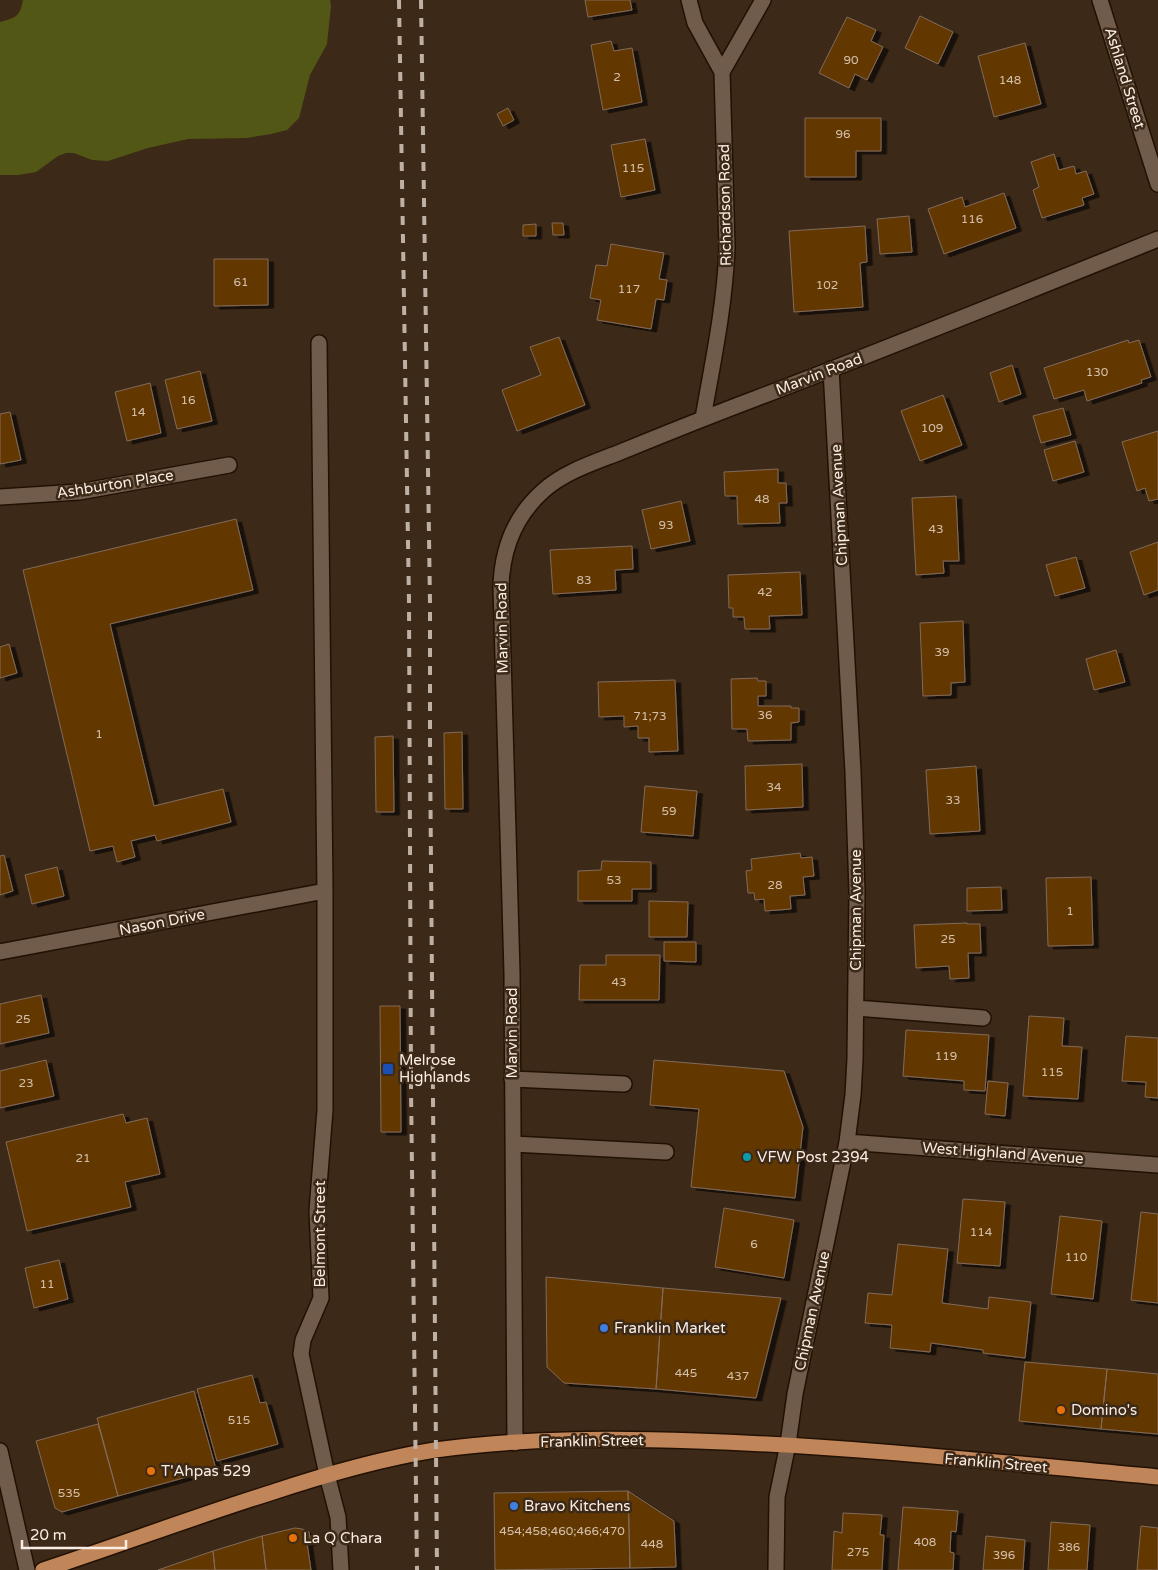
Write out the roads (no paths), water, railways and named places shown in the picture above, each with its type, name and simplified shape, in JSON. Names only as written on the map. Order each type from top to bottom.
[{"type":"main road","name":"Franklin Street","points":[[43,1570],[327,1474],[429,1451],[493,1444],[573,1440],[788,1444],[1158,1477]]},
{"type":"street","points":[[689,0],[695,23],[722,72]]},
{"type":"street","points":[[722,72],[763,0]]},
{"type":"street","name":"Ashland Street","points":[[1100,0],[1158,184]]},
{"type":"street","name":"Richardson Road","points":[[703,418],[721,319],[726,269],[727,238],[722,72]]},
{"type":"street","name":"Marvin Road","points":[[515,1443],[512,973],[501,587],[507,546],[520,518],[535,499],[554,482],[575,471],[703,418],[832,369],[1158,239]]},
{"type":"street","name":"Belmont Street","points":[[319,343],[325,891],[325,1110],[317,1211],[321,1298],[303,1340],[301,1354],[339,1526],[341,1570]]},
{"type":"street","name":"Chipman Avenue","points":[[776,1570],[777,1497],[788,1444],[795,1394],[847,1142],[856,1059],[857,892],[853,772],[832,369]]},
{"type":"street","name":"Ashburton Place","points":[[0,498],[79,492],[229,465]]},
{"type":"street","name":"Nason Drive","points":[[0,952],[325,891]]},
{"type":"street","points":[[856,1008],[983,1018]]},
{"type":"street","points":[[512,1079],[624,1084]]},
{"type":"street","name":"West Highland Avenue","points":[[847,1142],[1158,1164]]},
{"type":"street","points":[[513,1144],[666,1152]]},
{"type":"street","points":[[0,1451],[28,1570]]},
{"type":"railway","points":[[399,0],[409,602],[411,1089],[417,1570]]},
{"type":"railway","points":[[421,0],[430,603],[437,1570]]},
{"type":"place","name":"Melrose Highlands","points":[[388,1069]]},
{"type":"place","name":"VFW Post 2394","points":[[747,1157]]},
{"type":"place","name":"Franklin Market","points":[[604,1328]]},
{"type":"place","name":"Domino's","points":[[1061,1410]]},
{"type":"place","name":"T'Ahpas 529","points":[[151,1471]]},
{"type":"place","name":"Bravo Kitchens","points":[[514,1506]]},
{"type":"place","name":"La Q Chara","points":[[293,1538]]}]
